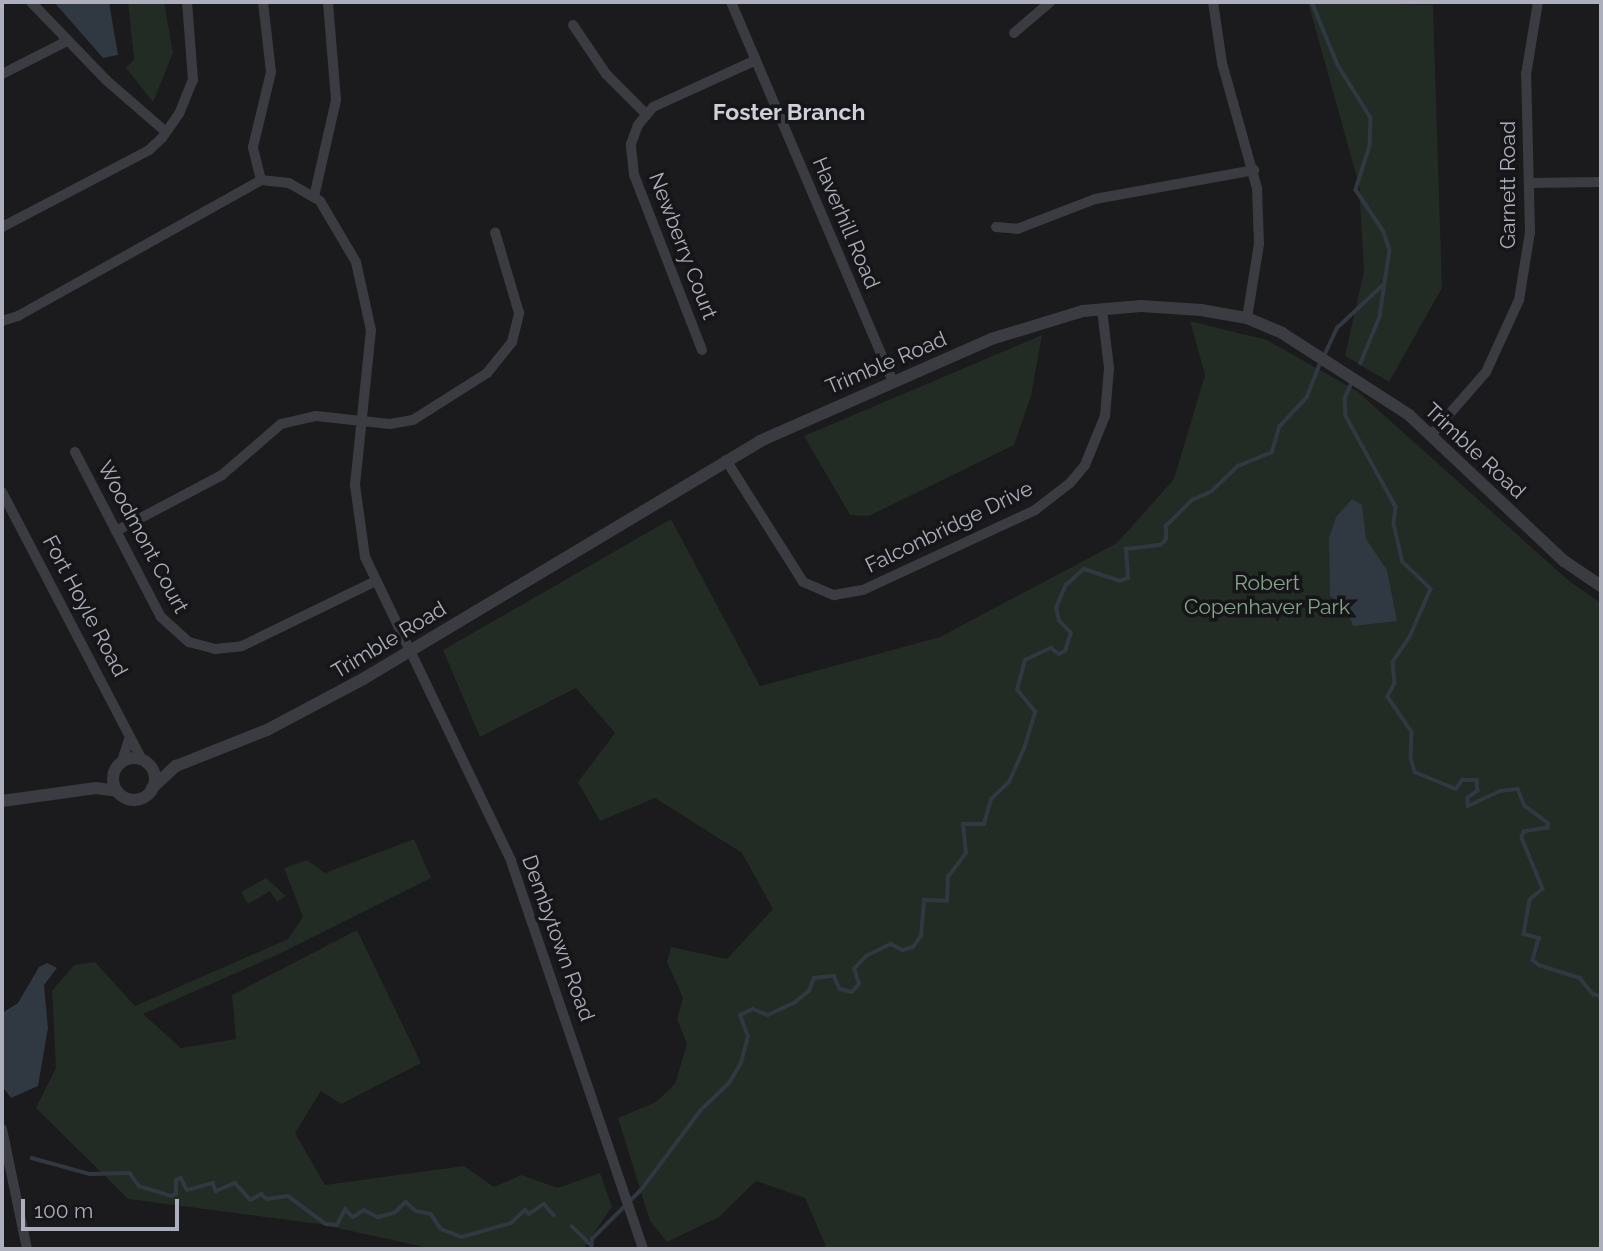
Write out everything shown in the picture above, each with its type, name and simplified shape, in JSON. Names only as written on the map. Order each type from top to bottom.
[{"type":"street","points":[[31,2],[67,41],[166,132]]},
{"type":"street","points":[[2,228],[149,150],[166,132],[193,80],[187,2]]},
{"type":"street","points":[[261,180],[253,147],[271,72],[263,2]]},
{"type":"street","points":[[2,321],[18,316],[261,180],[289,183],[314,197],[336,100],[328,2]]},
{"type":"street","name":"Haverhill Road","points":[[731,2],[893,381]]},
{"type":"street","points":[[1014,33],[1050,2]]},
{"type":"street","points":[[1213,2],[1222,63],[1254,170],[1259,244],[1247,318]]},
{"type":"street","name":"Garnett Road","points":[[1431,435],[1480,381],[1508,330],[1528,260],[1526,74],[1538,2]]},
{"type":"street","points":[[573,25],[606,74],[646,114],[674,95],[756,60]]},
{"type":"street","points":[[2,74],[67,41]]},
{"type":"street","name":"Newberry Court","points":[[646,114],[631,144],[631,164],[702,350]]},
{"type":"street","points":[[996,227],[1017,229],[1096,199],[1254,170]]},
{"type":"street","points":[[1529,183],[1601,182]]},
{"type":"street","name":"Dembytown Road","points":[[314,197],[346,242],[366,293],[370,351],[361,421],[356,499],[374,582],[410,650],[511,861],[627,1194],[643,1249]]},
{"type":"street","points":[[116,531],[222,475],[281,424],[316,416],[390,424],[422,416],[498,363],[512,342],[519,313],[495,232]]},
{"type":"street","name":"Trimble Road","points":[[152,788],[176,766],[267,730],[410,650],[726,460],[893,381],[1015,330],[1102,309],[1170,306],[1247,318],[1282,333],[1373,388],[1431,435],[1564,561],[1601,586]]},
{"type":"street","name":"Falconbridge Drive","points":[[726,460],[803,582],[834,594],[863,590],[1035,510],[1070,483],[1084,465],[1105,416],[1109,368],[1102,309]]},
{"type":"street","name":"Woodmont Court","points":[[75,452],[167,626],[205,648],[225,649],[251,643],[374,582]]},
{"type":"street","name":"Fort Hoyle Road","points":[[2,492],[110,692],[129,740],[145,761]]},
{"type":"street","points":[[117,791],[118,767],[129,740]]},
{"type":"street","points":[[2,801],[96,788],[117,791],[136,799],[152,788],[154,775],[145,761],[118,767],[96,788]]},
{"type":"street","name":"Trimble Road","points":[[145,761],[176,766]]},
{"type":"street","points":[[2,1129],[27,1249]]},
{"type":"green space","points":[[128,2],[164,2],[173,53],[153,102],[126,68],[134,59]]},
{"type":"green space","points":[[1308,2],[1433,5],[1442,288],[1389,382],[1345,356],[1364,271],[1359,185]]},
{"type":"green space","name":"Robert Copenhaver Park","points":[[1190,321],[1267,340],[1357,391],[1569,581],[1601,603],[1601,1249],[827,1249],[805,1198],[756,1181],[719,1217],[667,1242],[650,1221],[618,1118],[656,1102],[675,1084],[687,1044],[677,1019],[683,998],[667,962],[671,947],[727,959],[773,909],[742,853],[655,798],[600,821],[578,782],[615,733],[576,688],[480,737],[443,650],[671,519],[760,686],[940,637],[1117,543],[1174,479],[1205,375]]},
{"type":"green space","points":[[1042,335],[1031,396],[1014,445],[869,516],[850,515],[804,436]]},
{"type":"green space","points":[[414,839],[431,878],[277,955],[143,1014],[181,1048],[236,1039],[232,995],[357,930],[421,1063],[341,1104],[321,1091],[295,1133],[325,1185],[464,1166],[494,1187],[521,1175],[558,1188],[600,1173],[612,1207],[583,1249],[433,1249],[319,1224],[128,1199],[36,1108],[56,1068],[52,991],[74,965],[95,962],[135,1006],[288,939],[303,917],[284,868],[307,860],[325,873]]},
{"type":"green space","points":[[266,878],[286,896],[277,902],[270,891],[248,904],[241,892]]},
{"type":"shaded area","points":[[54,2],[109,2],[118,55],[103,58]]},
{"type":"shaded area","points":[[1352,499],[1362,505],[1366,539],[1387,570],[1397,621],[1353,626],[1346,606],[1330,596],[1329,538],[1336,517]]},
{"type":"shaded area","points":[[47,963],[57,968],[44,985],[48,1028],[38,1086],[11,1098],[2,1086],[2,1013],[18,1003],[39,967]]},
{"type":"waterway","name":"Foster Branch","points":[[1312,2],[1338,65],[1371,118],[1370,146],[1356,190],[1384,232],[1390,250],[1380,317],[1361,363]]},
{"type":"waterway","points":[[1324,356],[1337,328],[1384,284]]},
{"type":"waterway","points":[[591,1249],[592,1239],[641,1190],[700,1111],[729,1083],[741,1063],[748,1037],[740,1015],[753,1009],[768,1015],[794,1003],[809,991],[814,978],[834,976],[840,989],[852,992],[859,984],[854,969],[866,956],[891,944],[903,950],[913,947],[921,936],[924,900],[947,901],[948,877],[966,853],[963,824],[984,824],[991,799],[1009,782],[1024,749],[1035,712],[1017,690],[1025,660],[1051,648],[1059,654],[1065,651],[1071,633],[1059,621],[1056,608],[1066,585],[1084,569],[1120,581],[1128,578],[1126,549],[1161,545],[1166,539],[1166,526],[1192,500],[1212,491],[1238,466],[1272,452],[1279,427],[1307,397],[1320,363]]},
{"type":"waterway","name":"Foster Branch","points":[[1352,383],[1345,399],[1346,416],[1396,507],[1394,524],[1403,562],[1431,589],[1410,637],[1393,662],[1395,683],[1388,697],[1412,732],[1411,758],[1415,772],[1456,789],[1462,780],[1477,780],[1478,791],[1468,798],[1468,806],[1500,791],[1518,789],[1525,806],[1548,823],[1548,828],[1524,832],[1522,838],[1543,889],[1530,900],[1524,934],[1539,938],[1533,960],[1539,965],[1580,978],[1593,994],[1601,996]]},
{"type":"waterway","points":[[32,1158],[90,1174],[130,1173],[139,1186],[171,1196],[176,1194],[176,1180],[181,1178],[187,1190],[213,1183],[216,1191],[235,1183],[251,1200],[261,1194],[267,1199],[288,1196],[326,1224],[337,1225],[345,1209],[353,1217],[364,1210],[378,1217],[394,1213],[406,1202],[416,1211],[431,1214],[441,1229],[462,1237],[511,1223],[525,1210],[529,1214],[544,1204],[554,1215]]},
{"type":"waterway","points":[[572,1226],[589,1243]]},
{"type":"district","name":"Foster Branch","points":[[789,112]]}]
